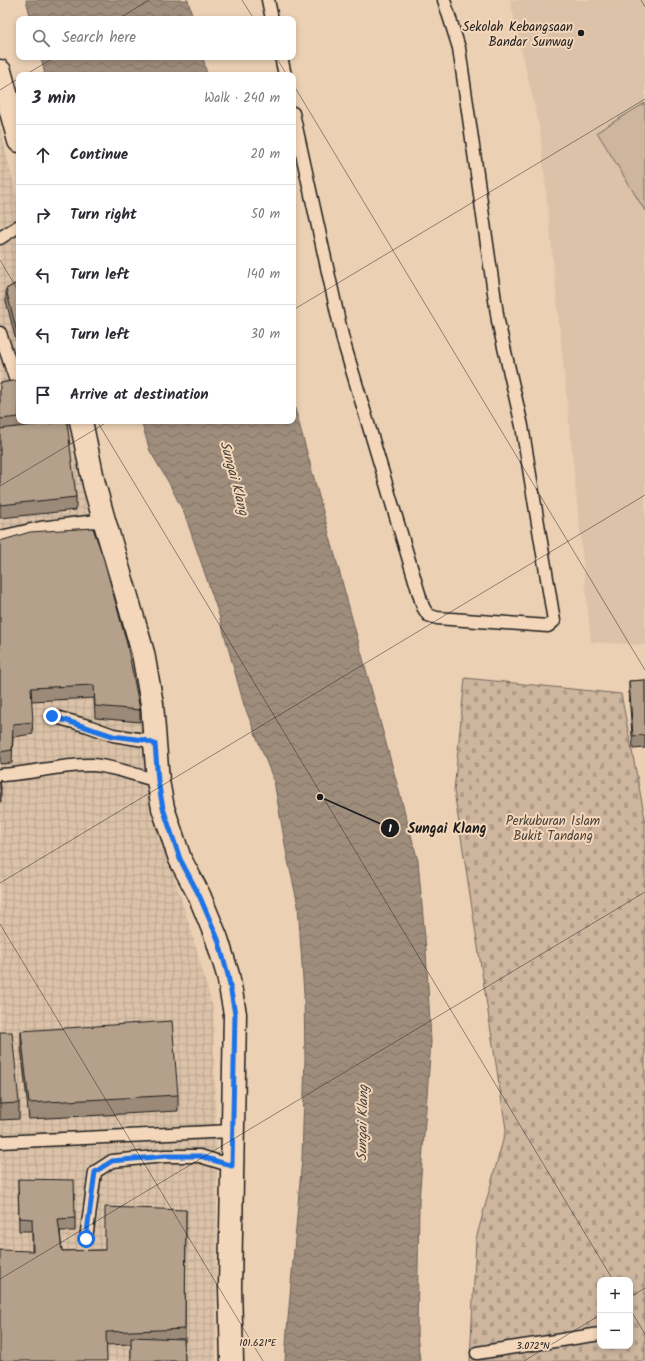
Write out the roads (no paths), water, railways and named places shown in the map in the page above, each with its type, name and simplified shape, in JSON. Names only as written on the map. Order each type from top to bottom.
[{"type":"street","points":[[0,71],[16,130]]},
{"type":"street","points":[[82,424],[94,484],[126,590],[143,653],[152,704],[158,781],[163,808],[180,859],[199,895],[218,939],[228,975],[235,1014],[230,1286],[232,1361]]},
{"type":"lane","points":[[268,0],[271,16]]},
{"type":"lane","points":[[296,127],[343,340],[423,607],[428,615],[437,618],[548,626],[554,621],[522,426],[498,321],[459,48],[444,0]]},
{"type":"lane","points":[[282,60],[284,72]]},
{"type":"lane","points":[[0,238],[16,228]]},
{"type":"lane","points":[[0,333],[16,381]]},
{"type":"lane","points":[[0,537],[40,528],[104,520]]},
{"type":"lane","points":[[52,716],[113,736],[144,740],[155,744]]},
{"type":"lane","points":[[0,775],[93,765],[158,781]]},
{"type":"lane","points":[[0,1142],[232,1131]]},
{"type":"lane","points":[[86,1239],[95,1172],[112,1161],[165,1156],[200,1156],[232,1166]]},
{"type":"lane","points":[[477,1353],[597,1334]]},
{"type":"water","points":[[26,0],[188,0],[192,16],[30,16]]},
{"type":"water","points":[[42,60],[204,60],[206,72],[44,72]]},
{"type":"water","points":[[296,412],[418,861],[426,950],[431,1042],[419,1202],[417,1334],[420,1361],[285,1361],[302,1159],[305,1058],[304,994],[298,905],[287,856],[274,781],[244,705],[219,615],[185,515],[169,483],[150,451],[142,424],[296,424]]},
{"type":"place","name":"Sekolah Kebangsaan Bandar Sunway","points":[[581,33]]},
{"type":"place","name":"Sungai Klang","points":[[320,797]]},
{"type":"park label","name":"Perkuburan Islam Bukit Tandang","points":[[553,828]]}]
